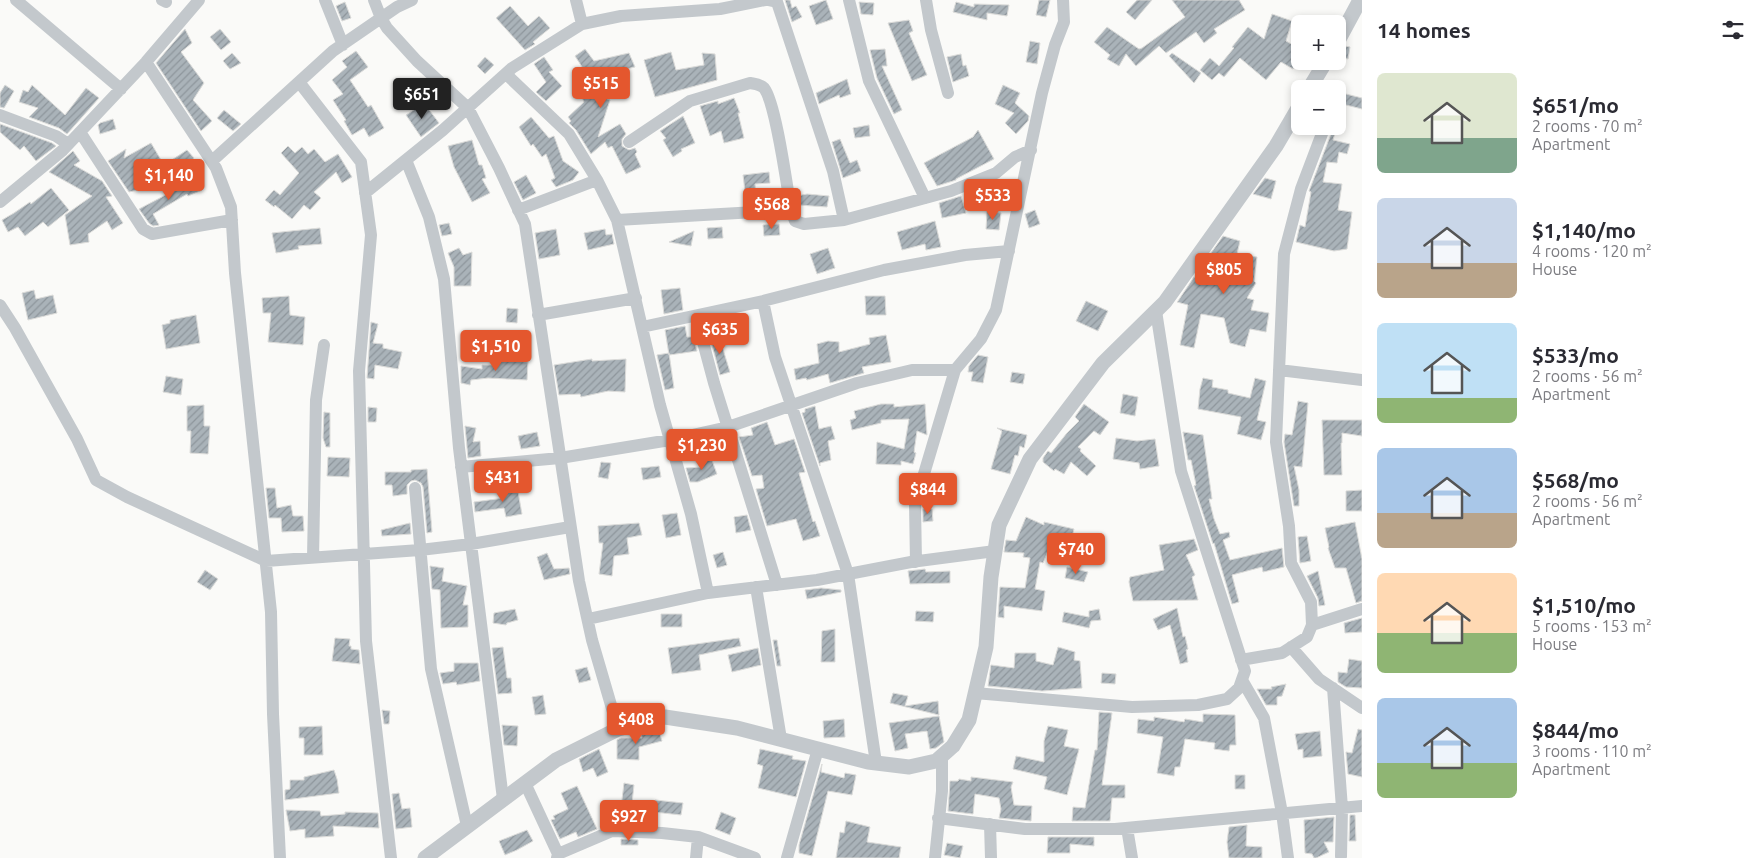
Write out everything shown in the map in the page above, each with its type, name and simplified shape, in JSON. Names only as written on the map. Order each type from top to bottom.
[{"type":"street","points":[[16,0],[121,89]]},
{"type":"street","points":[[0,202],[80,132],[146,62],[199,0]]},
{"type":"street","points":[[325,0],[343,44]]},
{"type":"street","points":[[374,0],[387,28],[417,61],[468,108],[525,224],[579,582],[618,729]]},
{"type":"street","points":[[212,161],[333,51],[381,18],[412,0]]},
{"type":"street","points":[[576,0],[582,24]]},
{"type":"street","points":[[365,192],[443,130],[512,68],[582,24],[622,16],[720,9],[761,0],[777,2],[833,171],[844,220]]},
{"type":"street","points":[[848,0],[869,81],[925,198]]},
{"type":"street","points":[[926,0],[931,30],[948,94]]},
{"type":"street","points":[[916,562],[915,504],[955,370],[981,339],[996,310],[1042,93],[1055,45],[1064,22],[1063,0]]},
{"type":"street","points":[[1346,26],[1360,0]]},
{"type":"street","points":[[146,62],[212,161],[231,206],[235,273],[272,612],[273,714],[280,858]]},
{"type":"street","points":[[506,74],[569,134],[597,180],[616,220],[660,405],[691,514],[708,593]]},
{"type":"street","points":[[299,82],[361,162],[365,192],[370,235],[359,371],[366,641],[391,858]]},
{"type":"street","points":[[629,142],[690,102],[750,84],[759,84],[764,88],[772,105],[791,210],[795,222],[804,224],[844,220],[951,191],[996,173],[1015,158],[1031,150]]},
{"type":"street","points":[[0,115],[49,133],[68,144]]},
{"type":"street","points":[[425,858],[556,760],[618,729],[665,718],[737,728],[876,763],[909,767],[936,761],[953,746],[969,720],[986,647],[999,525],[1030,459],[1104,363],[1165,302],[1276,146],[1291,120]]},
{"type":"street","points":[[80,132],[143,229],[152,234],[232,220]]},
{"type":"street","points":[[1241,660],[1282,653],[1307,637],[1312,626],[1311,602],[1291,564],[1289,526],[1276,442],[1284,254],[1301,189],[1321,135]]},
{"type":"street","points":[[406,160],[429,216],[444,279],[462,467],[503,799]]},
{"type":"street","points":[[518,210],[597,180]]},
{"type":"street","points":[[616,220],[791,210]]},
{"type":"street","points":[[642,327],[762,301],[884,270],[965,255],[1009,251]]},
{"type":"street","points":[[538,316],[636,298]]},
{"type":"street","points":[[762,301],[775,356],[848,574],[876,763]]},
{"type":"street","points":[[0,305],[15,328],[77,439],[96,480],[127,497],[266,561],[420,550],[471,544],[570,527]]},
{"type":"street","points":[[975,693],[1132,708],[1198,705],[1227,698],[1239,688],[1244,671],[1181,470],[1156,312]]},
{"type":"street","points":[[696,316],[714,383],[777,585]]},
{"type":"street","points":[[313,558],[316,400],[324,345]]},
{"type":"street","points":[[462,467],[560,458],[670,440],[728,427],[858,383],[912,370],[955,370]]},
{"type":"street","points":[[1279,370],[1362,380]]},
{"type":"street","points":[[415,488],[431,669],[468,826]]},
{"type":"street","points":[[588,619],[708,593],[777,585],[995,551]]},
{"type":"street","points":[[756,587],[781,739]]},
{"type":"street","points":[[1312,626],[1362,609]]},
{"type":"street","points":[[1291,647],[1319,679],[1362,708]]},
{"type":"street","points":[[1242,680],[1264,718],[1282,813],[1288,858]]},
{"type":"street","points":[[1333,688],[1342,808],[1342,856]]},
{"type":"street","points":[[787,858],[818,749]]},
{"type":"street","points":[[935,858],[942,791],[942,755]]},
{"type":"street","points":[[525,783],[557,856],[612,831],[698,837],[755,858]]},
{"type":"street","points":[[938,818],[1025,828],[1127,828],[1362,806]]},
{"type":"street","points":[[990,824],[991,858]]},
{"type":"street","points":[[1127,828],[1132,858]]},
{"type":"street","points":[[696,858],[698,837]]},
{"type":"building","points":[[785,0],[790,0],[792,8],[796,6],[802,17],[792,22]]},
{"type":"building","points":[[826,0],[833,19],[816,25],[809,6]]},
{"type":"building","points":[[1039,0],[1050,0],[1046,17],[1036,15]]},
{"type":"building","points":[[1137,0],[1152,0],[1135,20],[1126,12]]},
{"type":"building","points":[[1172,0],[1239,0],[1245,10],[1214,29],[1217,33],[1204,43],[1196,32],[1166,53],[1159,46],[1136,66],[1126,54],[1119,66],[1107,59],[1110,55],[1094,42],[1107,27],[1139,49],[1142,48],[1185,17]]},
{"type":"building","points":[[345,2],[351,18],[342,21],[336,6]]},
{"type":"building","points":[[859,2],[874,3],[873,15],[861,14]]},
{"type":"building","points":[[956,2],[974,7],[974,4],[1009,5],[1007,16],[987,13],[987,20],[953,12]]},
{"type":"building","points":[[510,6],[528,26],[539,16],[550,28],[533,42],[535,44],[525,50],[496,18]]},
{"type":"building","points":[[1272,14],[1291,21],[1286,41],[1291,44],[1291,68],[1281,62],[1266,80],[1240,58],[1224,77],[1219,73],[1212,80],[1200,70],[1210,58],[1219,66],[1248,27],[1264,39]]},
{"type":"building","points":[[909,20],[913,31],[909,33],[927,75],[912,81],[888,23]]},
{"type":"building","points":[[185,29],[192,43],[181,52],[204,83],[193,100],[212,121],[201,131],[156,63]]},
{"type":"building","points":[[220,29],[231,42],[221,50],[210,37]]},
{"type":"building","points":[[1030,41],[1040,43],[1037,64],[1026,62]]},
{"type":"building","points":[[1346,46],[1350,47],[1348,59],[1346,59]]},
{"type":"building","points":[[585,49],[594,61],[629,53],[635,67],[599,75],[607,95],[603,97],[595,85],[581,91],[610,100],[598,137],[620,124],[626,134],[622,139],[622,146],[629,150],[635,148],[637,152],[635,154],[641,167],[626,174],[612,146],[608,148],[605,142],[591,154],[576,130],[569,123],[571,121],[568,117],[584,102],[574,78],[586,73],[575,56]]},
{"type":"building","points":[[885,49],[887,66],[882,66],[902,110],[894,114],[877,78],[870,50]]},
{"type":"building","points":[[356,51],[368,67],[350,80],[368,107],[371,105],[384,128],[369,137],[364,128],[352,135],[344,121],[346,120],[333,100],[343,94],[332,80],[347,67],[342,61]]},
{"type":"building","points":[[671,52],[676,70],[704,65],[702,53],[715,54],[717,80],[655,97],[644,60]]},
{"type":"building","points":[[232,53],[241,63],[230,69],[223,61]]},
{"type":"building","points":[[1172,53],[1201,73],[1194,83],[1169,56]]},
{"type":"building","points":[[961,54],[963,66],[966,65],[969,76],[953,82],[947,57]]},
{"type":"building","points":[[485,57],[494,65],[485,74],[477,66]]},
{"type":"building","points":[[544,57],[553,70],[549,72],[562,86],[546,101],[536,92],[546,82],[534,64]]},
{"type":"building","points":[[847,79],[851,94],[840,98],[839,95],[819,104],[816,93]]},
{"type":"building","points":[[5,85],[14,91],[4,108],[0,107],[0,93]]},
{"type":"building","points":[[32,85],[65,115],[86,88],[99,98],[67,134],[59,128],[29,117],[38,108],[19,102],[23,90],[28,92]]},
{"type":"building","points":[[1003,85],[1020,93],[1015,103],[1029,116],[1028,121],[1016,134],[1005,123],[1014,113],[995,104]]},
{"type":"building","points":[[1346,94],[1362,98],[1362,109],[1346,105]]},
{"type":"building","points":[[734,98],[740,113],[738,113],[744,138],[724,143],[721,131],[710,136],[700,106],[718,101],[718,104]]},
{"type":"building","points":[[424,103],[439,123],[421,137],[406,115]]},
{"type":"building","points":[[224,110],[241,124],[233,131],[217,118]]},
{"type":"building","points":[[683,116],[695,143],[681,149],[682,151],[673,157],[663,140],[666,138],[660,131]]},
{"type":"building","points":[[531,117],[549,138],[554,136],[563,161],[579,172],[573,180],[556,187],[551,180],[555,178],[546,154],[542,157],[533,144],[531,146],[519,127]]},
{"type":"building","points":[[113,119],[116,129],[100,134],[98,125]]},
{"type":"building","points":[[0,124],[56,146],[36,161],[24,146],[20,150],[0,132]]},
{"type":"building","points":[[869,125],[870,136],[855,138],[853,128]]},
{"type":"building","points":[[978,130],[994,159],[956,180],[937,186],[924,163],[973,137]]},
{"type":"building","points":[[1331,135],[1334,135],[1333,140],[1350,144],[1347,154],[1339,152],[1337,163],[1327,162],[1323,182],[1342,184],[1338,210],[1352,212],[1347,249],[1334,251],[1296,242],[1300,225],[1305,227],[1311,192],[1309,191]]},
{"type":"building","points":[[840,139],[850,163],[857,160],[861,171],[843,178],[832,142]]},
{"type":"building","points":[[472,140],[479,165],[482,165],[486,178],[482,179],[490,193],[472,202],[454,167],[448,146]]},
{"type":"building","points":[[151,143],[164,165],[187,150],[194,158],[187,164],[195,177],[129,192],[108,161],[126,149],[124,158]]},
{"type":"building","points":[[288,146],[295,153],[302,147],[308,154],[314,149],[325,162],[338,154],[352,177],[342,183],[336,172],[314,192],[321,198],[310,210],[304,205],[292,219],[275,205],[274,207],[265,200],[274,190],[280,195],[299,173],[281,153]]},
{"type":"building","points":[[73,151],[80,161],[74,165],[102,181],[112,196],[106,197],[123,223],[112,230],[107,221],[88,234],[89,242],[70,245],[65,215],[92,196],[49,172]]},
{"type":"building","points":[[769,172],[770,183],[755,184],[756,199],[746,200],[743,175]]},
{"type":"building","points":[[526,175],[536,193],[523,200],[514,182]]},
{"type":"building","points":[[1265,178],[1276,181],[1271,199],[1253,194]]},
{"type":"building","points":[[196,179],[202,190],[188,196],[187,194],[153,214],[159,225],[153,226],[149,223],[139,209]]},
{"type":"building","points":[[51,188],[69,210],[48,227],[43,222],[25,236],[18,227],[8,232],[2,220],[30,202],[31,204]]},
{"type":"building","points":[[807,194],[829,196],[827,207],[798,205],[797,196]]},
{"type":"building","points":[[961,196],[966,213],[942,218],[939,203]]},
{"type":"building","points":[[1035,210],[1040,224],[1029,228],[1025,214]]},
{"type":"building","points":[[987,212],[1001,213],[999,230],[986,229]]},
{"type":"building","points":[[935,221],[941,247],[926,250],[925,244],[902,250],[897,232]]},
{"type":"building","points":[[449,223],[452,234],[442,236],[439,225]]},
{"type":"building","points":[[779,224],[780,235],[764,236],[763,225]]},
{"type":"building","points":[[722,227],[723,238],[708,239],[707,228]]},
{"type":"building","points":[[320,228],[322,244],[298,246],[299,249],[276,253],[272,233]]},
{"type":"building","points":[[556,229],[560,255],[539,259],[535,233]]},
{"type":"building","points":[[605,229],[606,235],[612,234],[614,244],[588,250],[584,233]]},
{"type":"building","points":[[694,231],[691,246],[669,242]]},
{"type":"building","points":[[1223,236],[1240,241],[1237,254],[1257,257],[1254,281],[1256,283],[1247,298],[1254,300],[1251,310],[1269,313],[1266,332],[1250,329],[1245,347],[1230,343],[1224,318],[1201,314],[1194,348],[1180,345],[1188,305],[1177,302],[1194,277],[1196,278],[1199,270]]},
{"type":"building","points":[[459,248],[463,255],[472,252],[471,286],[454,286],[454,267],[448,253]]},
{"type":"building","points":[[828,248],[835,268],[817,274],[810,254]]},
{"type":"building","points":[[680,288],[683,310],[664,314],[661,290]]},
{"type":"building","points":[[34,290],[36,299],[53,295],[57,313],[28,320],[22,293]]},
{"type":"building","points":[[289,296],[290,315],[305,317],[303,345],[268,342],[271,313],[263,313],[262,298]]},
{"type":"building","points":[[865,296],[885,296],[886,315],[866,315]]},
{"type":"building","points":[[1086,301],[1108,311],[1098,331],[1076,321]]},
{"type":"building","points":[[507,308],[518,309],[517,323],[506,322]]},
{"type":"building","points":[[196,315],[200,343],[166,349],[162,325],[170,323],[170,320]]},
{"type":"building","points":[[371,322],[378,324],[373,343],[383,344],[383,348],[402,352],[398,369],[375,365],[374,379],[367,378]]},
{"type":"building","points":[[685,326],[687,337],[693,337],[697,351],[669,355],[665,330]]},
{"type":"building","points":[[886,335],[891,362],[862,367],[864,373],[830,383],[828,374],[807,380],[806,378],[796,380],[794,369],[819,363],[817,344],[828,341],[839,342],[839,352],[870,344],[869,338]]},
{"type":"building","points":[[722,336],[722,346],[730,372],[720,375],[710,337]]},
{"type":"building","points":[[669,353],[674,388],[665,390],[657,355]]},
{"type":"building","points":[[978,355],[988,357],[983,383],[971,381],[973,372],[968,372],[969,366]]},
{"type":"building","points":[[592,359],[592,361],[626,359],[625,392],[608,391],[581,397],[580,394],[559,395],[554,365]]},
{"type":"building","points":[[494,360],[528,362],[527,380],[488,378],[471,380],[470,385],[461,383],[461,366],[482,369],[482,365],[494,365]]},
{"type":"building","points":[[1012,372],[1025,374],[1023,384],[1010,382]]},
{"type":"building","points":[[166,376],[183,379],[181,395],[163,392]]},
{"type":"building","points":[[1203,378],[1213,380],[1212,387],[1228,390],[1228,393],[1250,398],[1255,378],[1266,381],[1257,420],[1266,422],[1261,440],[1237,434],[1241,417],[1198,409]]},
{"type":"building","points":[[1123,394],[1138,397],[1135,416],[1120,413]]},
{"type":"building","points":[[1298,401],[1308,403],[1302,467],[1294,466],[1299,490],[1299,506],[1294,506],[1284,442],[1285,434],[1292,435]]},
{"type":"building","points":[[881,404],[894,404],[894,407],[925,404],[927,435],[917,431],[914,452],[916,453],[913,464],[901,461],[901,465],[876,464],[877,442],[904,449],[909,419],[881,420],[881,423],[852,430],[850,420],[856,418],[854,411]]},
{"type":"building","points":[[1084,404],[1109,422],[1100,435],[1094,431],[1078,447],[1096,466],[1087,476],[1071,462],[1064,474],[1055,469],[1054,471],[1043,462],[1043,458],[1048,451],[1051,453],[1079,421],[1075,417]]},
{"type":"building","points":[[204,405],[204,426],[210,426],[208,454],[190,453],[191,431],[187,431],[187,406]]},
{"type":"building","points":[[815,406],[819,429],[831,426],[835,439],[828,441],[831,460],[820,463],[820,466],[802,413],[805,412],[805,409]]},
{"type":"building","points":[[368,407],[377,408],[376,422],[368,422]]},
{"type":"building","points":[[324,412],[330,413],[330,447],[326,447],[323,438]]},
{"type":"building","points":[[1322,420],[1362,420],[1362,436],[1342,433],[1342,475],[1324,475]]},
{"type":"building","points":[[767,422],[775,445],[794,439],[805,472],[799,473],[813,522],[815,521],[820,536],[803,541],[796,519],[767,526],[756,489],[764,488],[762,475],[752,476],[739,437],[753,435],[751,428]]},
{"type":"building","points":[[465,426],[476,428],[473,442],[480,441],[481,456],[468,458]]},
{"type":"building","points":[[997,428],[1027,435],[1024,448],[1020,446],[1018,456],[1015,455],[1010,474],[991,469],[1002,431]]},
{"type":"building","points":[[537,432],[540,446],[521,449],[518,436]]},
{"type":"building","points":[[1183,432],[1203,435],[1212,499],[1209,499],[1220,534],[1229,532],[1230,537],[1223,540],[1230,560],[1282,548],[1284,567],[1263,572],[1262,567],[1232,575],[1239,602],[1232,604],[1214,543],[1194,486],[1196,485],[1191,460],[1188,460]]},
{"type":"building","points":[[1116,438],[1137,441],[1155,439],[1159,466],[1140,469],[1139,463],[1113,459]]},
{"type":"building","points":[[710,455],[717,474],[698,482],[690,482],[686,468],[703,467],[700,459]]},
{"type":"building","points":[[328,457],[350,458],[349,477],[327,476]]},
{"type":"building","points":[[601,462],[611,463],[608,479],[598,477]]},
{"type":"building","points":[[659,466],[661,477],[643,480],[641,468]]},
{"type":"building","points":[[427,469],[432,532],[427,533],[423,487],[421,483],[415,480],[411,481],[407,485],[407,494],[393,496],[392,485],[385,485],[385,472],[411,472],[411,470]]},
{"type":"building","points":[[504,485],[517,486],[522,514],[506,517],[504,508],[475,512],[474,502],[504,498]]},
{"type":"building","points":[[266,488],[275,488],[277,508],[291,505],[293,516],[303,516],[304,531],[282,532],[281,518],[269,518]]},
{"type":"building","points":[[1362,490],[1362,511],[1346,511],[1346,491]]},
{"type":"building","points":[[923,509],[932,509],[933,521],[923,522]]},
{"type":"building","points":[[677,513],[681,535],[666,538],[662,515]]},
{"type":"building","points":[[747,515],[751,530],[736,533],[734,517]]},
{"type":"building","points":[[1026,517],[1044,525],[1044,522],[1074,529],[1069,548],[1052,541],[1043,563],[1040,562],[1035,589],[1045,591],[1042,611],[1004,606],[1004,618],[998,617],[1000,587],[1025,588],[1030,558],[1023,557],[1024,553],[1004,552],[1006,540],[1016,541]]},
{"type":"building","points":[[1355,522],[1362,559],[1362,601],[1356,603],[1346,568],[1335,568],[1328,548],[1325,528]]},
{"type":"building","points":[[410,523],[411,534],[382,536],[381,530]]},
{"type":"building","points":[[639,523],[642,535],[627,538],[629,554],[614,556],[612,576],[599,574],[603,543],[599,543],[598,526]]},
{"type":"building","points":[[1307,536],[1311,561],[1300,563],[1298,537]]},
{"type":"building","points":[[1194,539],[1198,550],[1186,555],[1195,575],[1192,577],[1198,600],[1133,601],[1129,582],[1130,577],[1164,570],[1159,545]]},
{"type":"building","points":[[723,552],[727,565],[717,568],[713,555]]},
{"type":"building","points":[[547,553],[554,569],[569,568],[570,574],[544,580],[537,557]]},
{"type":"building","points":[[430,566],[444,568],[442,581],[467,586],[463,605],[468,605],[468,627],[441,628],[440,590],[432,589]]},
{"type":"building","points":[[1067,567],[1088,572],[1084,582],[1065,578]]},
{"type":"building","points":[[925,569],[926,572],[950,571],[950,583],[910,584],[908,571]]},
{"type":"building","points":[[205,570],[218,579],[210,590],[197,582]]},
{"type":"building","points":[[1318,571],[1325,605],[1319,606],[1318,598],[1307,576]]},
{"type":"building","points":[[821,588],[841,590],[841,592],[807,599],[805,590]]},
{"type":"building","points":[[1177,608],[1183,637],[1185,636],[1188,649],[1186,650],[1188,662],[1180,664],[1170,625],[1158,630],[1153,619]]},
{"type":"building","points":[[515,609],[518,620],[506,625],[493,623],[494,613]]},
{"type":"building","points":[[1099,609],[1101,620],[1091,621],[1089,628],[1062,622],[1064,612],[1089,617],[1089,611]]},
{"type":"building","points":[[916,611],[934,612],[933,622],[915,621]]},
{"type":"building","points":[[661,614],[682,614],[682,627],[661,627]]},
{"type":"building","points":[[1362,618],[1362,632],[1345,633],[1344,623]]},
{"type":"building","points":[[835,629],[835,662],[821,662],[822,631]]},
{"type":"building","points":[[335,638],[350,639],[349,646],[351,646],[351,649],[359,650],[360,664],[332,661]]},
{"type":"building","points":[[739,638],[741,646],[699,655],[701,670],[672,674],[668,648]]},
{"type":"building","points":[[773,640],[777,640],[781,666],[777,666]]},
{"type":"building","points":[[503,647],[507,678],[511,678],[512,693],[498,694],[492,648]]},
{"type":"building","points":[[1058,647],[1075,652],[1074,660],[1080,661],[1082,688],[1042,691],[988,686],[991,665],[1014,668],[1015,653],[1036,653],[1036,661],[1053,665]]},
{"type":"building","points":[[758,648],[761,665],[732,672],[728,655]]},
{"type":"building","points":[[1349,659],[1362,661],[1362,688],[1346,687],[1338,682],[1338,672],[1347,673]]},
{"type":"building","points":[[454,663],[478,663],[480,681],[457,685],[456,682],[443,684],[440,673],[454,671]]},
{"type":"building","points":[[587,667],[591,680],[579,683],[575,670]]},
{"type":"building","points":[[1102,673],[1116,674],[1115,684],[1101,683]]},
{"type":"building","points":[[1286,684],[1282,696],[1277,697],[1277,705],[1266,705],[1257,689],[1272,689],[1271,687]]},
{"type":"building","points":[[893,693],[908,696],[905,706],[938,701],[939,715],[890,703]]},
{"type":"building","points":[[543,695],[546,714],[535,715],[532,697]]},
{"type":"building","points":[[382,710],[390,711],[389,724],[384,724]]},
{"type":"building","points":[[1099,712],[1112,713],[1102,785],[1125,785],[1125,798],[1112,798],[1110,821],[1072,821],[1073,807],[1085,808],[1095,750],[1097,750]]},
{"type":"building","points":[[1203,714],[1235,715],[1236,745],[1230,745],[1229,751],[1214,749],[1215,743],[1185,739],[1180,767],[1175,767],[1174,776],[1157,773],[1163,737],[1137,733],[1138,719],[1154,721],[1154,717],[1184,722],[1185,719],[1203,722]]},
{"type":"building","points":[[939,716],[944,742],[936,748],[930,749],[927,731],[905,734],[908,748],[895,751],[889,723]]},
{"type":"building","points":[[844,719],[845,737],[824,738],[823,721]]},
{"type":"building","points":[[502,725],[518,726],[517,746],[504,745]]},
{"type":"building","points":[[322,726],[323,755],[304,755],[304,738],[299,738],[299,727]]},
{"type":"building","points":[[1048,726],[1068,730],[1064,746],[1079,749],[1067,795],[1044,789],[1047,777],[1013,769],[1016,756],[1044,762],[1044,741]]},
{"type":"building","points":[[658,728],[662,741],[639,747],[639,760],[617,759],[617,740],[621,738],[642,738],[641,733]]},
{"type":"building","points":[[1358,729],[1362,730],[1362,777],[1348,774],[1346,752],[1352,753]]},
{"type":"building","points":[[1320,731],[1322,756],[1303,758],[1303,749],[1298,750],[1295,734]]},
{"type":"building","points":[[599,749],[608,772],[597,777],[593,768],[583,772],[579,759]]},
{"type":"building","points":[[760,749],[793,756],[792,759],[806,761],[796,797],[758,788],[763,766],[757,764]]},
{"type":"building","points":[[822,764],[821,772],[844,778],[845,773],[856,775],[852,795],[828,791],[812,856],[799,853],[799,845]]},
{"type":"building","points":[[334,770],[339,793],[285,800],[285,790],[290,789],[290,780],[304,780],[304,777]]},
{"type":"building","points":[[1235,775],[1245,775],[1245,789],[1235,789]]},
{"type":"building","points":[[971,777],[1013,782],[1011,787],[1014,805],[1032,806],[1031,821],[999,818],[1001,809],[999,798],[975,794],[973,814],[948,811],[950,781],[958,781],[959,779],[971,781]]},
{"type":"building","points":[[624,783],[634,785],[632,803],[635,824],[612,823],[609,811],[621,808]]},
{"type":"building","points":[[577,786],[597,829],[578,837],[576,832],[560,839],[551,820],[555,819],[553,816],[568,809],[561,793]]},
{"type":"building","points":[[399,793],[402,809],[410,808],[412,827],[396,829],[392,794]]},
{"type":"building","points":[[655,800],[683,803],[681,815],[654,812]]},
{"type":"building","points":[[286,810],[320,811],[321,816],[345,814],[345,812],[378,813],[379,828],[333,826],[334,836],[305,838],[305,829],[290,831]]},
{"type":"building","points":[[721,812],[736,818],[730,835],[715,829]]},
{"type":"building","points":[[1350,815],[1355,815],[1356,841],[1349,841]]},
{"type":"building","points":[[1334,817],[1333,842],[1324,842],[1329,852],[1316,858],[1312,854],[1305,853],[1304,820]]},
{"type":"building","points":[[846,821],[870,827],[867,842],[901,847],[899,858],[836,858],[840,832],[844,833]]},
{"type":"building","points":[[1247,825],[1246,846],[1262,847],[1262,858],[1229,858],[1227,842],[1229,827]]},
{"type":"building","points":[[527,830],[533,841],[505,855],[499,841]]},
{"type":"building","points":[[1048,837],[1094,837],[1094,846],[1070,844],[1070,853],[1047,853]]},
{"type":"building","points":[[621,839],[638,840],[638,845],[621,845]]},
{"type":"building","points":[[947,843],[963,846],[960,858],[944,855]]}]
